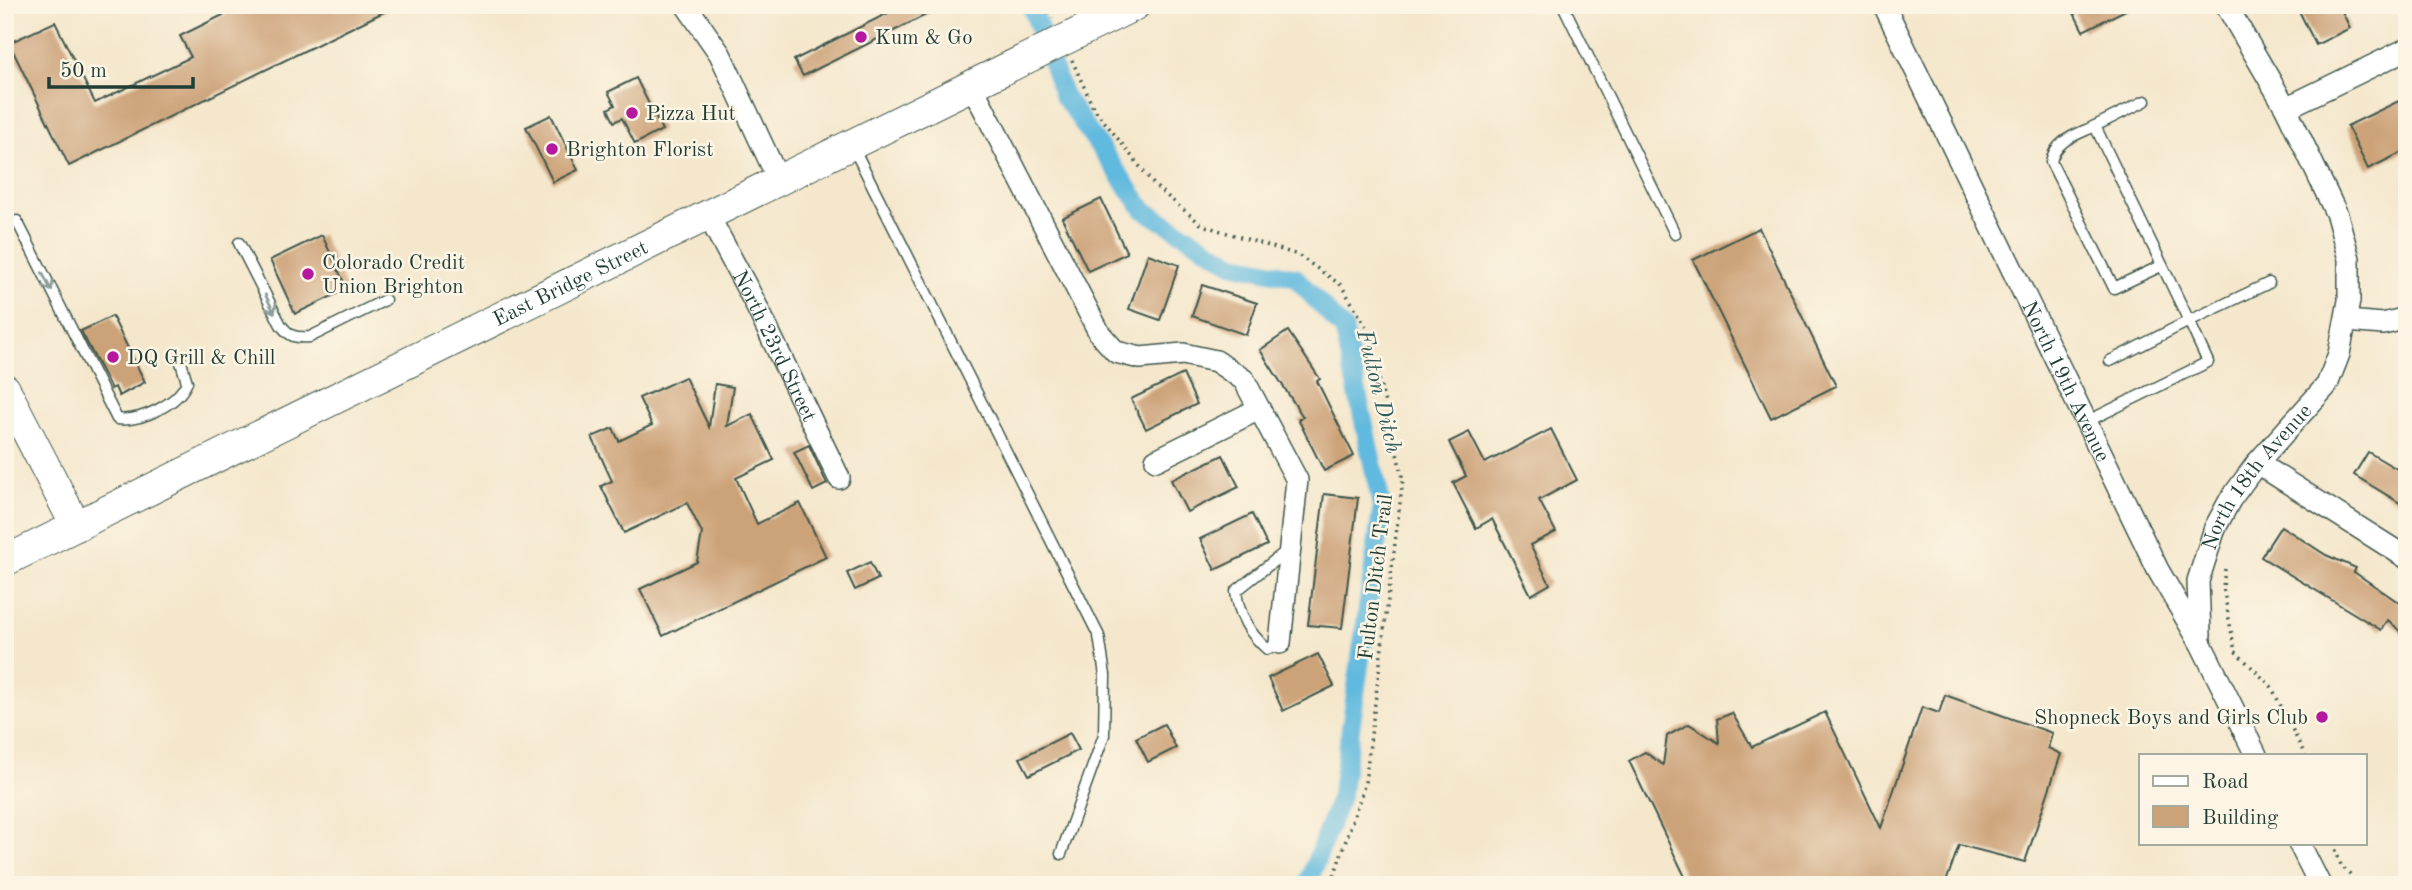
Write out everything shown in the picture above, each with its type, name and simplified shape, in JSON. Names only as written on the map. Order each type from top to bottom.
[{"type":"main road","name":"East Bridge Street","points":[[5,561],[1135,5]]},
{"type":"main road","points":[[5,389],[76,526]]},
{"type":"street","points":[[686,5],[720,54],[779,181]]},
{"type":"street","name":"North 19th Avenue","points":[[1884,5],[2158,570],[2201,644],[2256,754]]},
{"type":"street","name":"North 18th Avenue","points":[[2201,644],[2197,594],[2201,569],[2215,528],[2230,500],[2258,463],[2327,385],[2339,354],[2347,321],[2349,268],[2344,233],[2286,108],[2227,5]]},
{"type":"street","points":[[2286,108],[2407,49]]},
{"type":"street","points":[[972,86],[1100,334],[1116,352],[1140,358],[1183,354],[1216,362],[1244,380],[1297,480],[1280,643]]},
{"type":"street","name":"North 23rd Street","points":[[708,215],[753,299],[839,478]]},
{"type":"street","points":[[2347,321],[2383,324],[2407,318]]},
{"type":"street","points":[[1156,460],[1259,409]]},
{"type":"street","points":[[2258,463],[2407,558]]},
{"type":"street","points":[[2300,844],[2320,885]]},
{"type":"lane","points":[[1563,5],[1675,234]]},
{"type":"lane","points":[[2145,101],[2061,142],[2053,150],[2051,162],[2114,288],[2161,265]]},
{"type":"lane","points":[[2086,422],[2208,362],[2095,126]]},
{"type":"lane","points":[[851,145],[1099,636],[1105,675],[1104,735],[1061,854]]},
{"type":"lane","points":[[17,221],[117,419],[138,417],[177,398],[187,382],[180,359]]},
{"type":"lane","points":[[239,243],[281,325],[288,334],[296,338],[310,337],[385,300]]},
{"type":"lane","points":[[2110,361],[2269,283]]},
{"type":"lane","points":[[1280,643],[1267,649],[1252,636],[1238,608],[1236,591],[1289,550]]},
{"type":"path","name":"Fulton Ditch Trail","points":[[1046,5],[1060,42],[1093,107],[1155,186],[1202,225],[1298,255],[1341,285],[1367,328],[1403,480],[1365,783],[1331,885]]},
{"type":"path","points":[[2225,564],[2223,587],[2235,651],[2271,686],[2305,754]]},
{"type":"path","points":[[2333,844],[2341,865],[2359,885]]},
{"type":"building","points":[[221,5],[398,5],[69,166],[9,43],[55,22],[95,103],[191,57],[180,36],[225,14]]},
{"type":"building","name":"Kum & Go","points":[[904,5],[946,5],[803,76],[794,60]]},
{"type":"building","points":[[2070,5],[2136,5],[2083,31]]},
{"type":"building","points":[[2296,5],[2339,5],[2350,28],[2316,45]]},
{"type":"building","name":"Pizza Hut","points":[[636,78],[662,130],[635,144],[622,118],[614,122],[608,109],[615,105],[608,92]]},
{"type":"building","points":[[2407,97],[2407,150],[2368,169],[2347,126]]},
{"type":"building","name":"Brighton Florist","points":[[551,115],[578,170],[553,182],[526,127]]},
{"type":"building","points":[[1101,199],[1127,253],[1088,271],[1062,218]]},
{"type":"building","points":[[1759,228],[1836,386],[1771,418],[1693,260]]},
{"type":"building","name":"Colorado Credit Union Brighton","points":[[322,235],[347,289],[295,314],[270,260]]},
{"type":"building","points":[[1148,254],[1179,265],[1160,320],[1129,309]]},
{"type":"building","points":[[1202,285],[1257,303],[1246,335],[1192,316]]},
{"type":"building","name":"DQ Grill & Chill","points":[[112,316],[145,382],[119,396],[115,387],[111,389],[81,331]]},
{"type":"building","points":[[1288,331],[1320,379],[1317,381],[1354,456],[1324,471],[1298,419],[1303,417],[1260,350]]},
{"type":"building","points":[[1183,374],[1197,404],[1146,429],[1131,399]]},
{"type":"building","points":[[685,377],[709,427],[715,384],[733,387],[727,426],[752,414],[774,460],[736,478],[757,524],[800,503],[826,557],[663,636],[640,589],[697,562],[702,533],[687,503],[624,533],[601,486],[612,481],[592,437],[613,428],[619,441],[652,425],[639,398]]},
{"type":"building","points":[[1551,429],[1577,480],[1539,500],[1556,532],[1530,545],[1550,584],[1531,595],[1492,519],[1476,528],[1453,483],[1466,476],[1449,442],[1469,432],[1485,463]]},
{"type":"building","points":[[809,445],[827,484],[813,491],[794,452]]},
{"type":"building","points":[[2368,452],[2407,475],[2407,491],[2400,503],[2354,475]]},
{"type":"building","points":[[1223,455],[1239,487],[1187,512],[1171,480]]},
{"type":"building","points":[[1324,494],[1358,498],[1342,628],[1308,625]]},
{"type":"building","points":[[1252,514],[1267,545],[1215,570],[1200,539]]},
{"type":"building","points":[[2281,526],[2326,555],[2356,568],[2354,572],[2407,608],[2407,638],[2388,620],[2381,630],[2261,557]]},
{"type":"building","points":[[870,562],[878,579],[855,590],[847,573]]},
{"type":"building","points":[[1318,654],[1334,686],[1283,711],[1268,678]]},
{"type":"building","points":[[1945,695],[2052,733],[2048,748],[2061,754],[2025,862],[1959,845],[1945,885],[1689,885],[1629,761],[1645,752],[1663,765],[1667,736],[1689,724],[1719,743],[1717,719],[1732,713],[1752,747],[1825,712],[1881,828],[1922,707],[1939,713]]},
{"type":"building","points":[[1164,724],[1176,748],[1148,762],[1136,738]]},
{"type":"building","points":[[1070,733],[1079,750],[1029,775],[1020,758]]},
{"type":"waterway","name":"Fulton Ditch","points":[[1031,5],[1063,95],[1144,210],[1233,264],[1295,277],[1344,330],[1382,508],[1341,795],[1307,885]]},
{"type":"place","name":"Kum & Go","points":[[861,37]]},
{"type":"place","name":"Pizza Hut","points":[[632,113]]},
{"type":"place","name":"Brighton Florist","points":[[552,149]]},
{"type":"place","name":"Colorado Credit Union Brighton","points":[[308,274]]},
{"type":"place","name":"DQ Grill & Chill","points":[[113,357]]},
{"type":"place","name":"Shopneck Boys and Girls Club","points":[[2322,717]]}]
